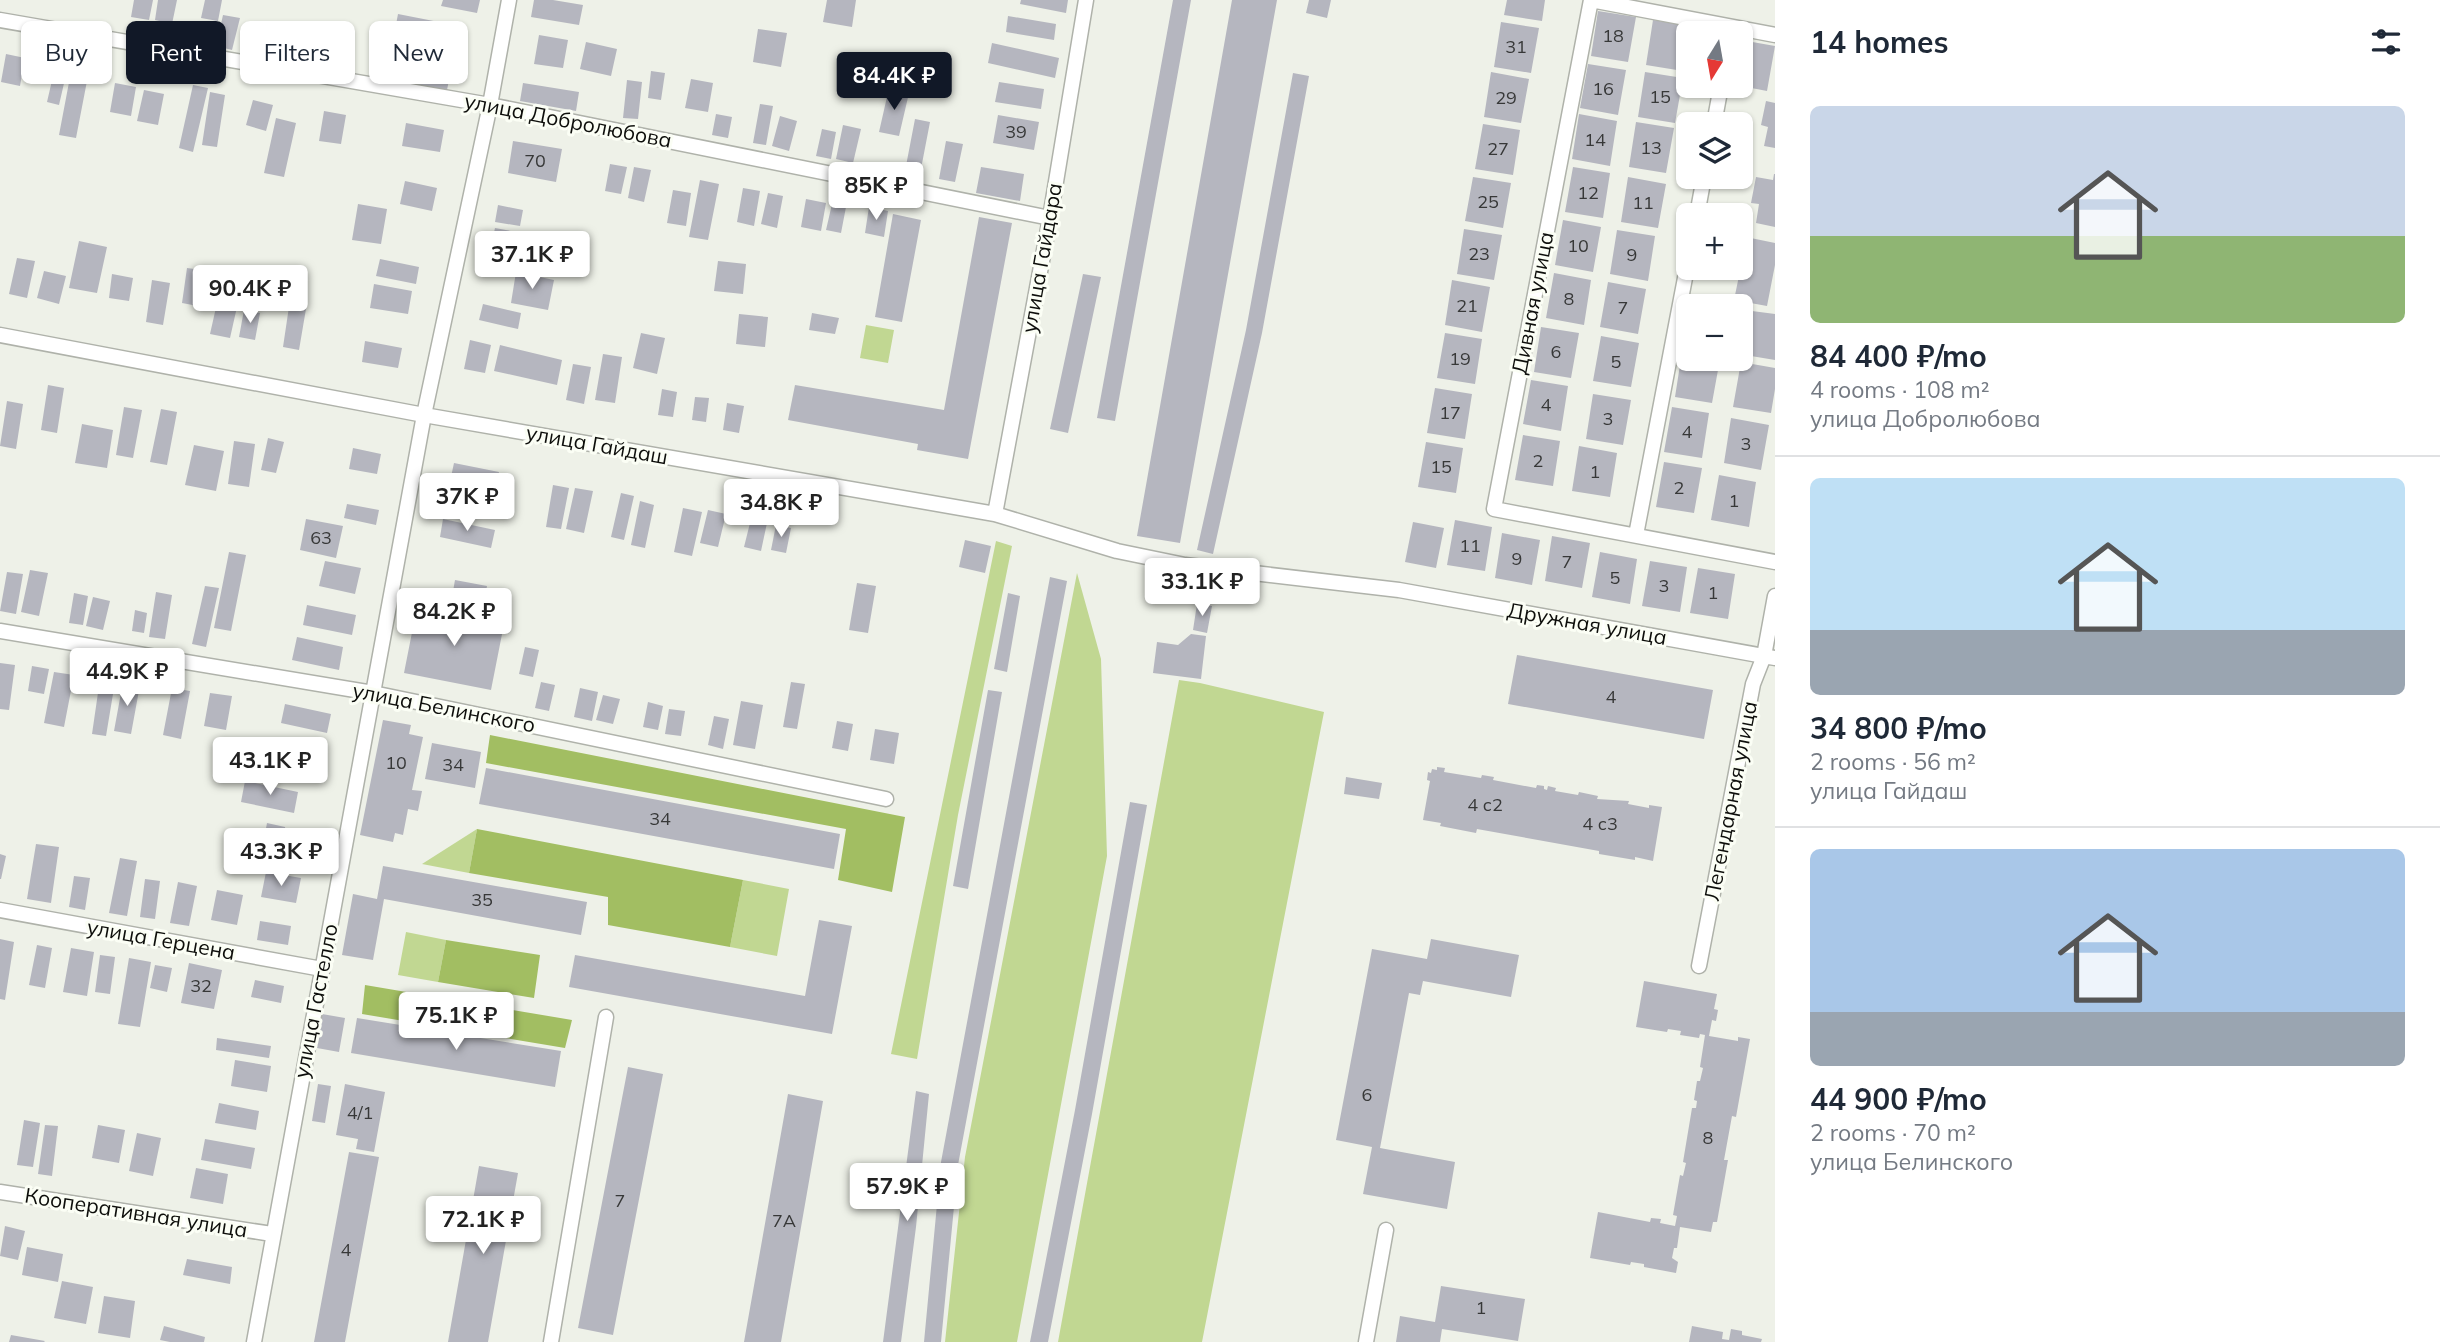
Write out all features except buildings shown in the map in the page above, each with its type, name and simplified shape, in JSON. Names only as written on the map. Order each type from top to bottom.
[{"type":"street","name":"улица Гастелло","points":[[254,1342],[424,415],[490,105],[509,0]]},
{"type":"street","name":"улица Гайдара","points":[[995,514],[1051,218],[1086,0]]},
{"type":"street","name":"Дивная улица","points":[[1690,21],[1591,0],[1494,509],[1775,562]]},
{"type":"street","name":"улица Добролюбова","points":[[0,20],[490,105],[1051,218]]},
{"type":"street","name":"Дивная улица","points":[[1754,33],[1775,35]]},
{"type":"street","points":[[1636,535],[1685,280]]},
{"type":"street","name":"улица Гайдаш","points":[[0,335],[424,415],[995,514],[1117,551],[1185,565],[1399,590]]},
{"type":"street","name":"Дружная улица","points":[[1399,590],[1769,657]]},
{"type":"street","name":"Легендарная улица","points":[[1699,966],[1753,684],[1769,657],[1775,596]]},
{"type":"street","name":"улица Белинского","points":[[0,631],[373,693],[886,800]]},
{"type":"street","name":"улица Герцена","points":[[0,910],[322,969]]},
{"type":"street","points":[[551,1342],[606,1017]]},
{"type":"street","name":"Кооперативная улица","points":[[0,1192],[272,1234]]},
{"type":"street","points":[[1366,1342],[1386,1230]]},
{"type":"green space","points":[[866,325],[894,330],[888,363],[860,358]]},
{"type":"green space","points":[[996,541],[1012,546],[958,815],[917,1059],[891,1054]]},
{"type":"green space","points":[[1077,573],[1101,659],[1107,856],[1017,1342],[945,1342],[965,1157]]},
{"type":"green space","points":[[1179,680],[1324,712],[1202,1342],[1058,1342]]},
{"type":"green space","points":[[490,735],[905,817],[892,892],[838,880],[846,829],[486,763]]},
{"type":"green space","points":[[477,829],[469,873],[422,864]]},
{"type":"green space","points":[[477,829],[743,880],[730,947],[608,925],[608,897],[469,873]]},
{"type":"green space","points":[[743,880],[789,889],[777,956],[730,947]]},
{"type":"green space","points":[[406,932],[446,940],[438,982],[398,975]]},
{"type":"green space","points":[[446,940],[540,955],[534,998],[438,982]]},
{"type":"green space","points":[[365,985],[572,1020],[565,1048],[362,1014]]}]
